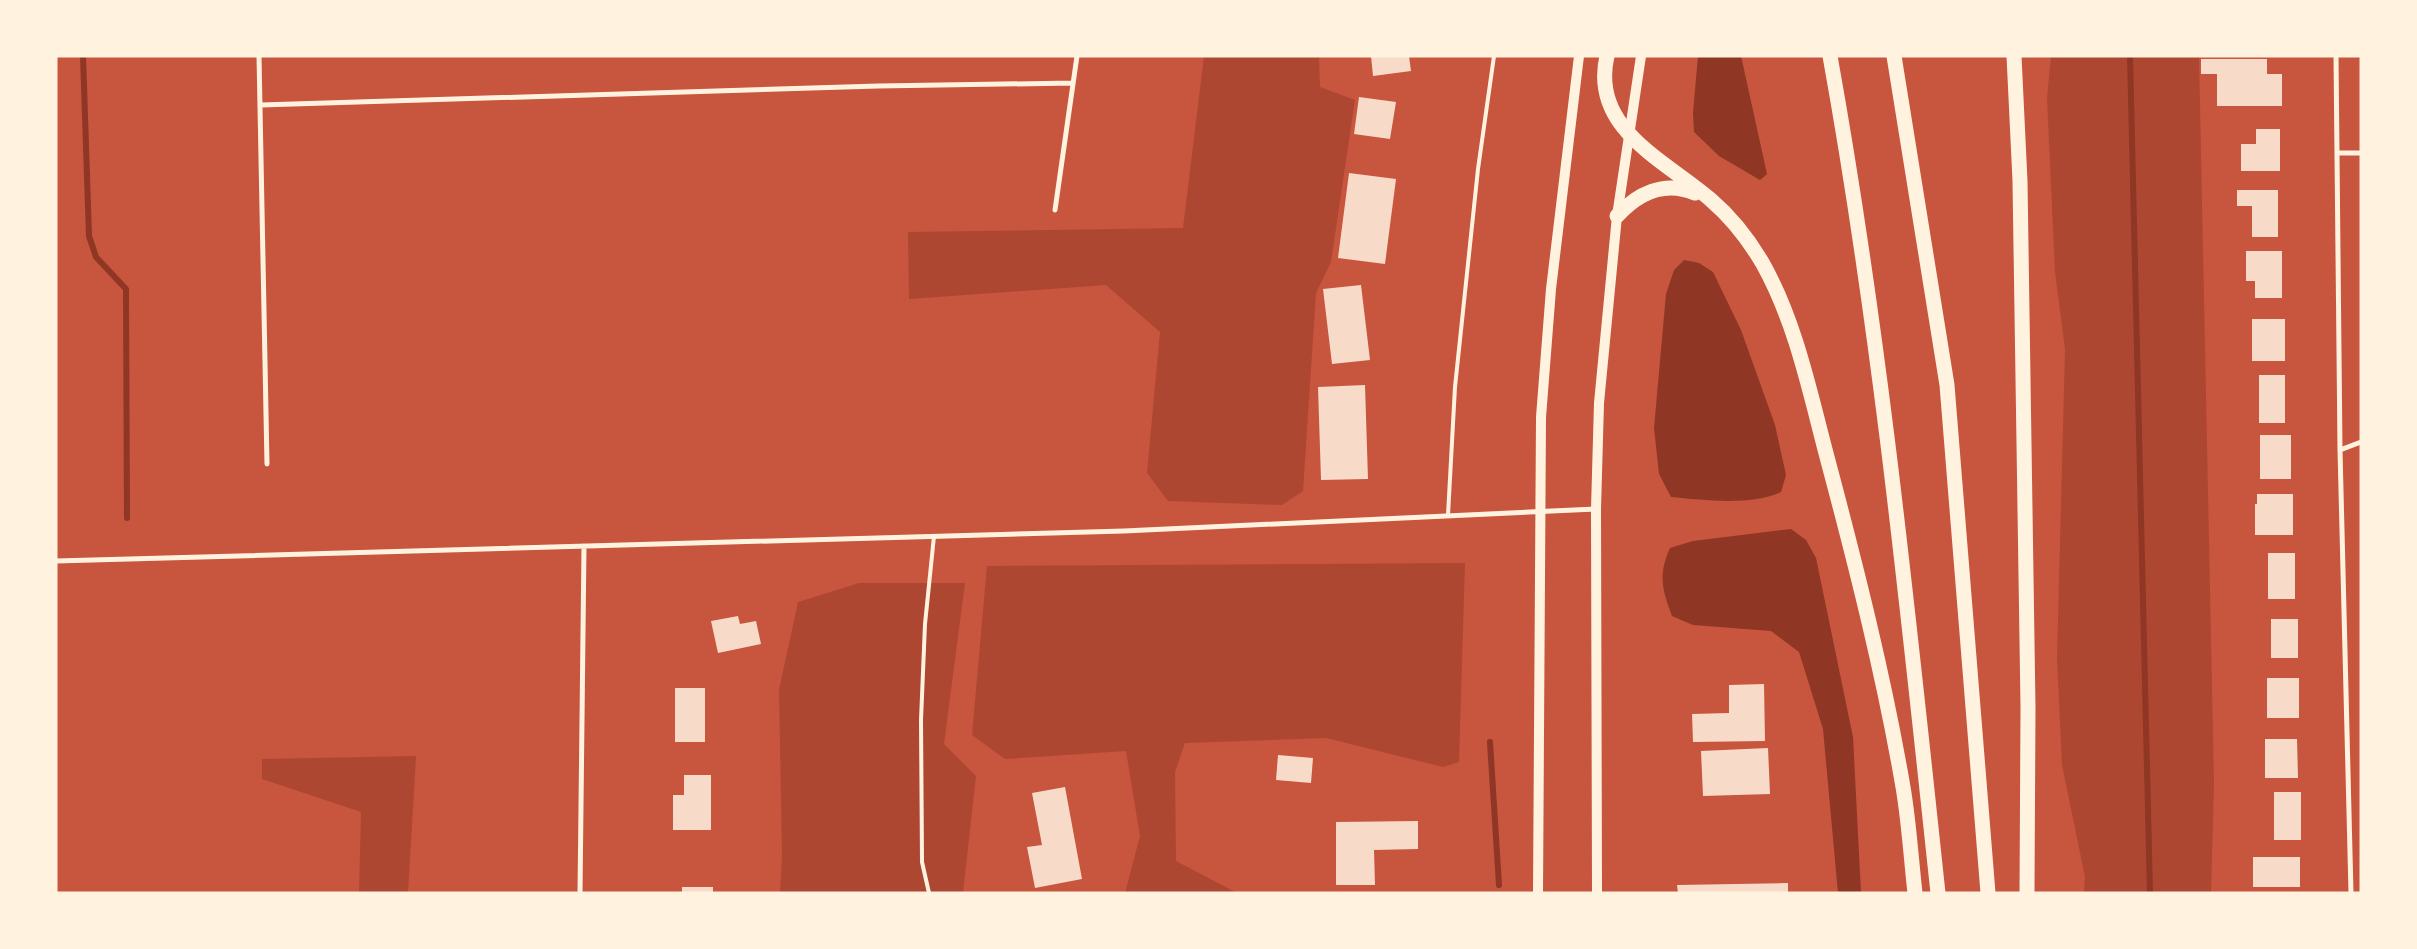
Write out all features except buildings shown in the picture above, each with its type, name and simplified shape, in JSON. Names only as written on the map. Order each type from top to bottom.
[{"type":"highway","points":[[1607,56],[1604,70],[1609,106],[1616,120],[1658,160],[1710,199],[1739,228],[1763,264],[1780,299],[1798,349],[1859,576],[1903,788],[1915,893]]},
{"type":"highway","points":[[1830,56],[1850,169],[1902,563],[1938,893]]},
{"type":"highway","points":[[1894,56],[1947,385],[1988,893]]},
{"type":"highway","points":[[2014,56],[2020,191],[2028,707],[2026,893]]},
{"type":"highway","points":[[1616,216],[1630,202],[1642,195],[1665,188],[1691,191],[1710,199]]},
{"type":"main road","points":[[1538,893],[1540,417],[1551,299],[1579,56]]},
{"type":"main road","points":[[1597,893],[1596,509],[1599,403],[1616,216],[1641,56]]},
{"type":"street","points":[[259,56],[268,464]]},
{"type":"street","points":[[1055,210],[1077,56]]},
{"type":"street","points":[[2336,56],[2340,450],[2351,893]]},
{"type":"street","points":[[261,105],[878,86],[1073,83]]},
{"type":"street","points":[[2338,153],[2361,153]]},
{"type":"street","points":[[2340,450],[2361,442]]},
{"type":"street","points":[[56,562],[1124,531],[1539,510],[1596,509]]},
{"type":"street","points":[[580,893],[584,546]]},
{"type":"lane","points":[[1448,515],[1455,387],[1478,169],[1494,56]]},
{"type":"lane","points":[[929,893],[922,862],[921,720],[925,624],[934,536]]},
{"type":"shaded area","points":[[1204,56],[1319,56],[1320,87],[1355,100],[1331,262],[1316,293],[1303,491],[1282,505],[1168,501],[1147,473],[1160,332],[1106,285],[909,299],[908,232],[1183,228]]},
{"type":"shaded area","points":[[1698,56],[1741,56],[1767,174],[1760,180],[1719,156],[1694,132],[1693,113]]},
{"type":"shaded area","points":[[2051,56],[2199,56],[2214,784],[2211,893],[2084,893],[2085,877],[2062,765],[2057,659],[2065,349],[2055,272],[2047,98]]},
{"type":"shaded area","points":[[1684,260],[1699,263],[1713,272],[1741,330],[1775,425],[1786,475],[1781,492],[1742,501],[1671,497],[1659,474],[1654,428],[1666,294],[1674,270]]},
{"type":"shaded area","points":[[1791,529],[1806,540],[1816,558],[1853,737],[1861,893],[1838,893],[1823,729],[1799,652],[1771,631],[1693,625],[1672,616],[1664,590],[1664,566],[1670,548],[1693,541]]},
{"type":"shaded area","points":[[1465,563],[1459,762],[1443,767],[1326,738],[1185,743],[1175,772],[1176,861],[1237,893],[1125,893],[1140,836],[1126,751],[1005,759],[972,735],[987,566]]},
{"type":"shaded area","points":[[859,583],[965,583],[944,744],[976,776],[963,893],[780,893],[782,855],[779,690],[798,602]]},
{"type":"shaded area","points":[[416,756],[408,893],[359,893],[361,812],[262,779],[262,759]]},
{"type":"waterway","points":[[83,56],[89,236],[96,257],[126,289],[127,518]]},
{"type":"waterway","points":[[2130,56],[2150,893]]},
{"type":"waterway","points":[[1490,742],[1499,885]]}]
